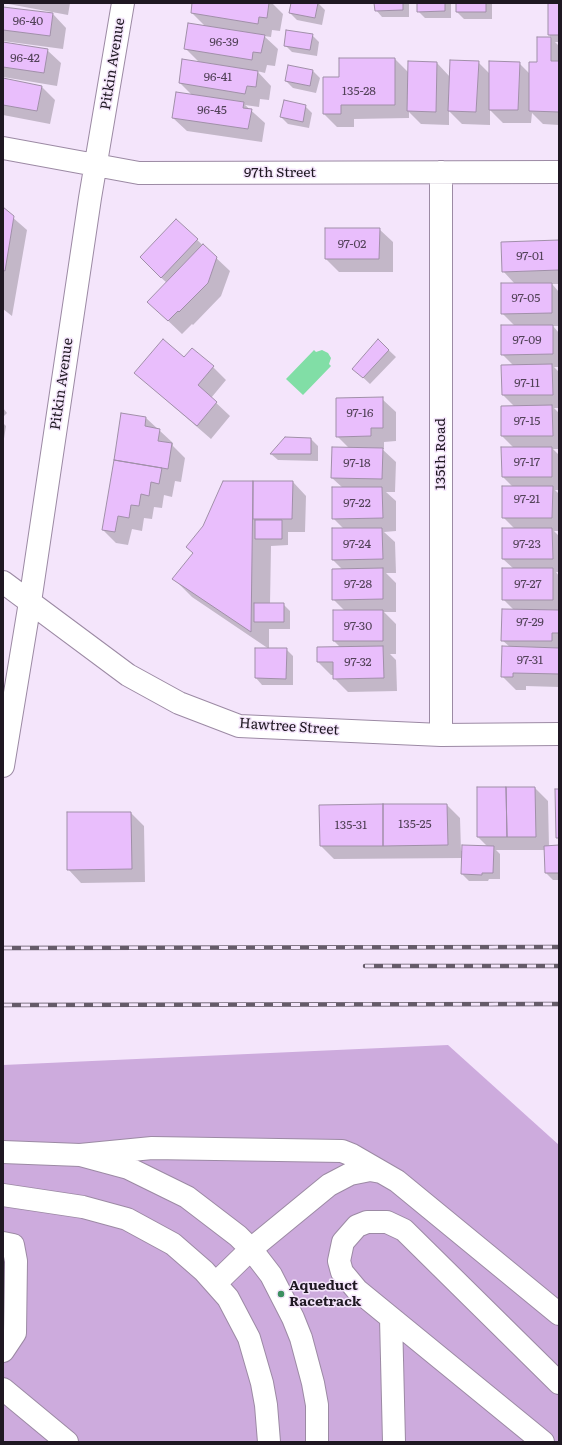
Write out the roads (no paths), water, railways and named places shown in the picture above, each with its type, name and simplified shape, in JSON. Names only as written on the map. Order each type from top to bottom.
[{"type":"street","name":"Pitkin Avenue","points":[[3,766],[30,602],[96,165],[123,3]]},
{"type":"street","name":"97th Street","points":[[3,148],[139,173],[559,172]]},
{"type":"street","name":"135th Road","points":[[441,172],[441,735]]},
{"type":"street","name":"Hawtree Street","points":[[3,582],[128,675],[180,703],[239,726],[441,735],[559,734]]},
{"type":"street","points":[[3,1152],[80,1155],[152,1148],[332,1150],[352,1155],[397,1181],[559,1314]]},
{"type":"street","points":[[80,1155],[128,1168],[165,1185],[206,1210],[251,1249],[271,1275],[293,1318],[301,1338],[313,1383],[317,1405],[318,1442]]},
{"type":"street","points":[[216,1283],[251,1249],[329,1185],[350,1174],[370,1170],[381,1172]]},
{"type":"street","points":[[3,1195],[82,1207],[127,1219],[173,1244],[192,1260],[216,1283],[238,1316],[257,1360],[266,1404],[269,1442]]},
{"type":"street","points":[[543,1442],[348,1282],[342,1272],[339,1261],[340,1252],[346,1237],[357,1226],[367,1222],[387,1222],[404,1230],[559,1383]]},
{"type":"street","points":[[3,1243],[14,1245],[16,1261],[15,1333],[3,1351]]},
{"type":"street","points":[[391,1318],[394,1442]]},
{"type":"street","points":[[3,1389],[67,1442]]},
{"type":"railway","points":[[3,948],[559,947]]},
{"type":"railway","points":[[365,966],[559,966]]},
{"type":"railway","points":[[3,1005],[559,1004]]},
{"type":"place","name":"Aqueduct Racetrack","points":[[281,1294]]}]
